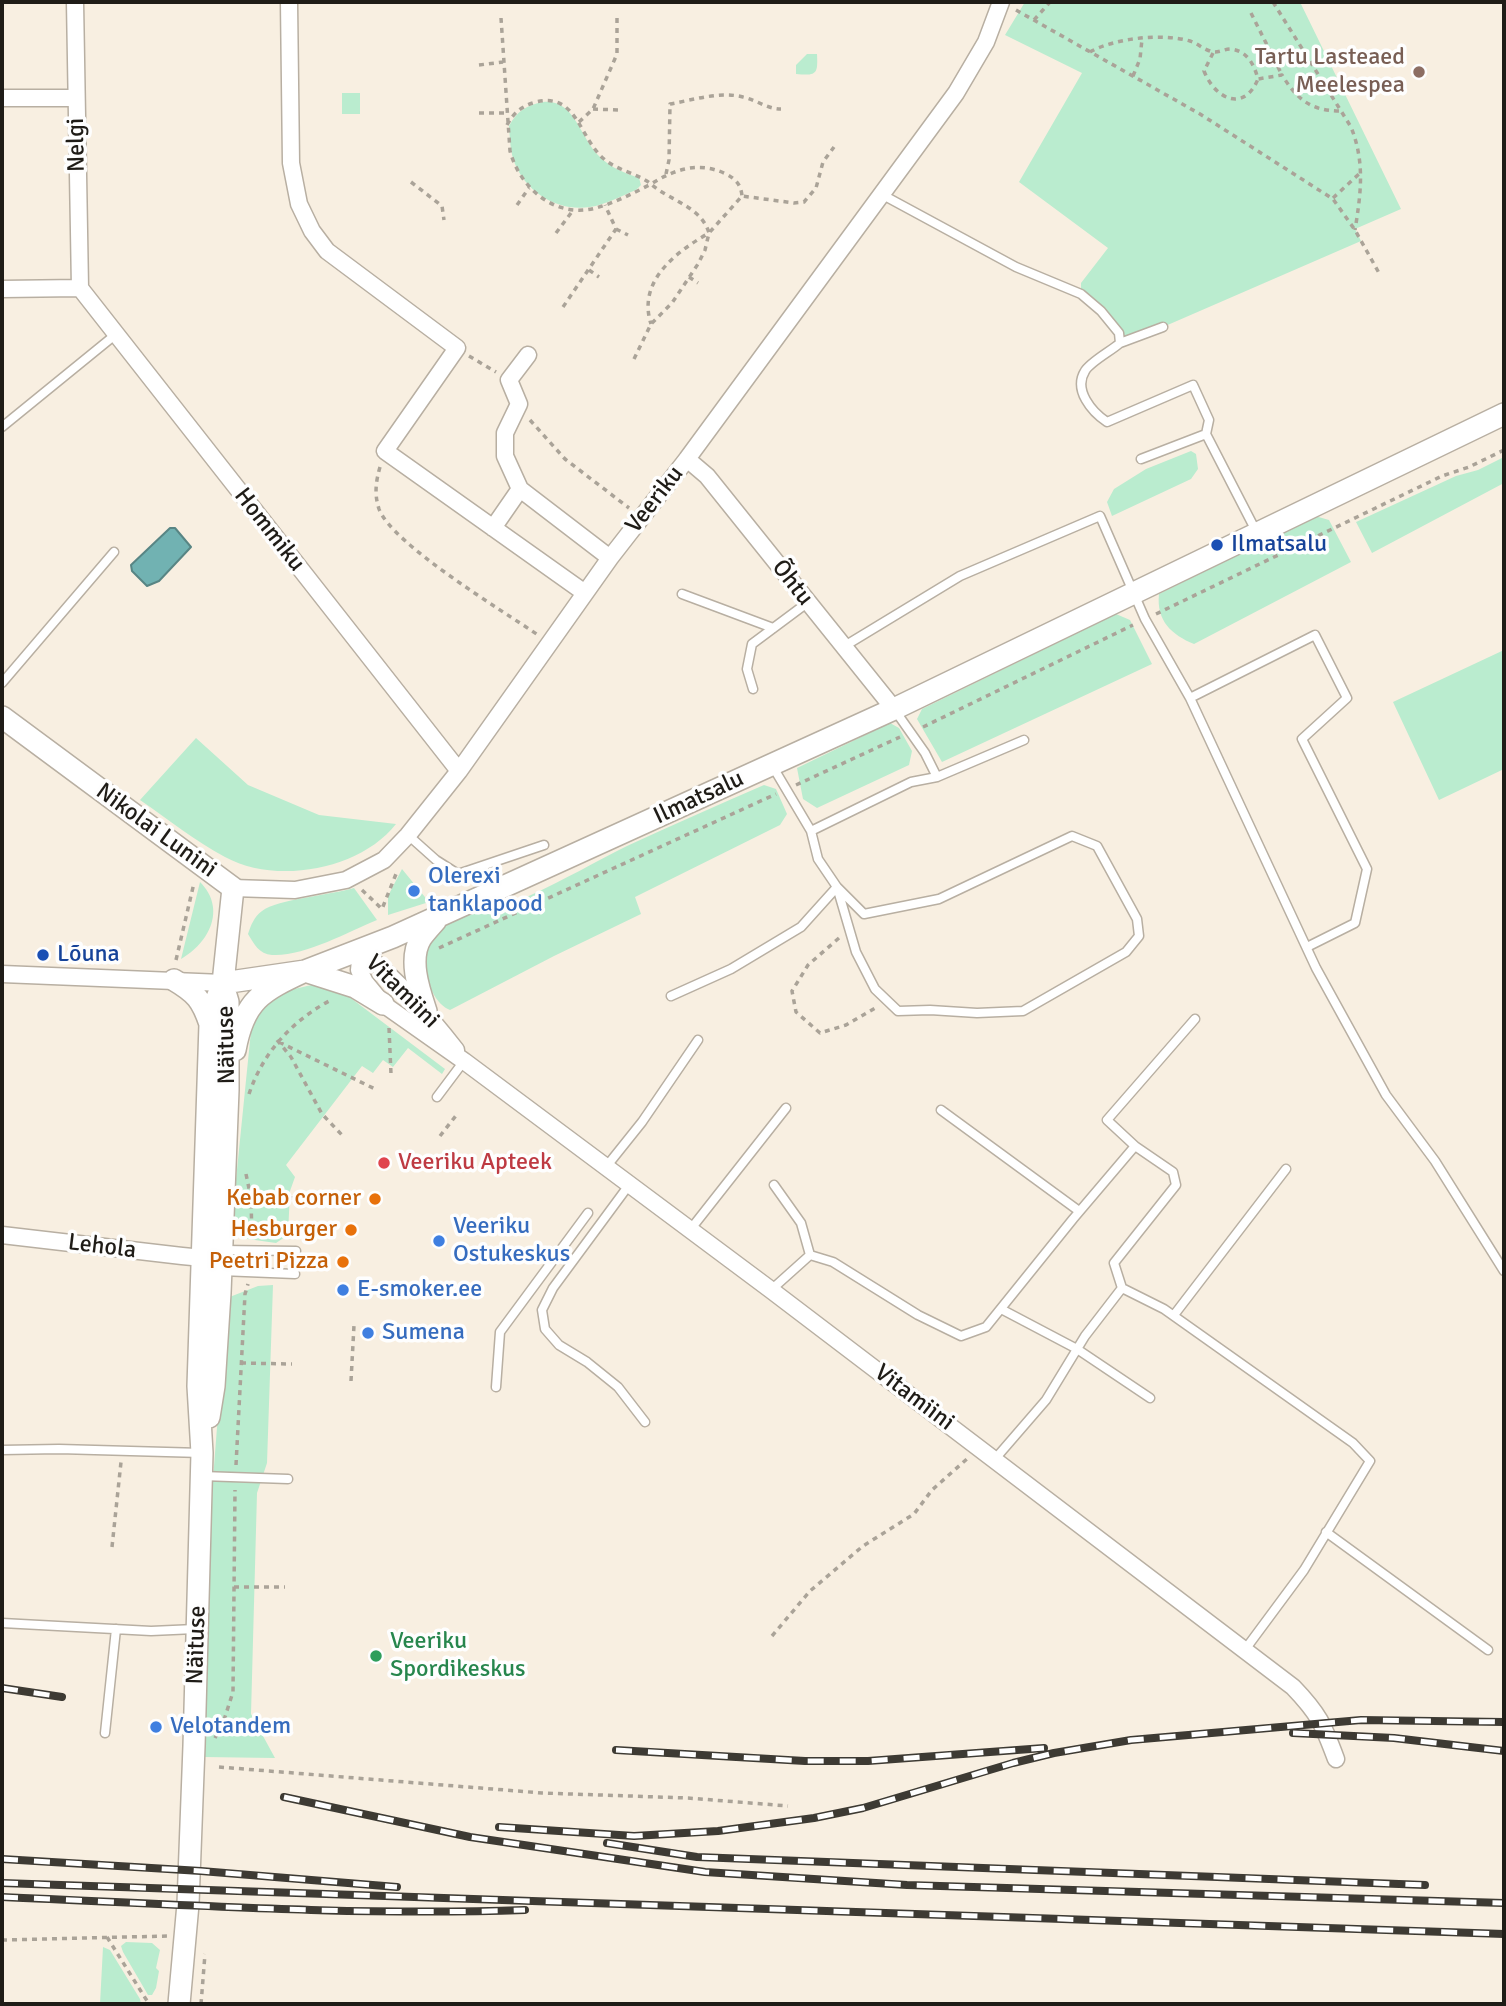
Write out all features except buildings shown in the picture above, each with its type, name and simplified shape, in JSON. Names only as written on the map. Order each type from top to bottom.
[{"type":"street","name":"Nelgi","points":[[75,2],[80,288]]},
{"type":"street","points":[[289,2],[291,163],[299,204],[312,231],[327,251],[457,348],[385,451],[585,593]]},
{"type":"street","name":"Veeriku","points":[[233,888],[295,890],[346,880],[384,860],[408,835],[459,771],[610,558],[687,459],[956,93],[1007,5]]},
{"type":"street","points":[[2,98],[76,98]]},
{"type":"street","points":[[2,289],[80,288]]},
{"type":"street","name":"Hommiku","points":[[80,288],[459,771]]},
{"type":"street","points":[[528,355],[509,380],[519,404],[505,432],[505,456],[520,489],[610,558]]},
{"type":"street","name":"Ilmatsalu","points":[[223,983],[305,971],[361,951],[440,916],[894,709],[1504,414]]},
{"type":"street","name":"Õhtu","points":[[687,459],[707,476],[894,709]]},
{"type":"street","points":[[493,528],[520,489]]},
{"type":"street","name":"Nikolai Lunini","points":[[2,717],[233,888],[223,983]]},
{"type":"street","points":[[426,1012],[416,980],[416,959],[419,940],[440,916]]},
{"type":"street","name":"Vitamiini","points":[[361,951],[359,970],[383,1004],[464,1061],[979,1446],[1293,1687],[1315,1710],[1323,1723],[1336,1759]]},
{"type":"street","name":"Vitamiini","points":[[361,951],[388,972],[426,1012],[464,1061]]},
{"type":"street","points":[[228,1090],[239,1026],[254,1001],[272,987],[305,971],[355,988],[383,1004]]},
{"type":"street","points":[[2,974],[223,983]]},
{"type":"street","points":[[174,980],[190,990],[203,1003],[210,1024]]},
{"type":"street","name":"Näituse","points":[[216,1260],[210,1024],[223,983]]},
{"type":"street","name":"Näituse","points":[[179,2004],[188,1904],[202,1476],[198,1385],[216,1260],[228,1090],[228,1002],[223,983]]},
{"type":"street","name":"Lehola","points":[[2,1235],[216,1260]]},
{"type":"lane","points":[[881,194],[1016,267],[1081,294],[1101,311],[1119,332],[1120,343]]},
{"type":"lane","points":[[1163,327],[1120,343],[1085,370],[1081,382],[1085,399],[1097,415],[1107,422],[1193,385],[1209,420],[1206,433],[1257,533]]},
{"type":"lane","points":[[2,427],[115,335]]},
{"type":"lane","points":[[1141,459],[1206,433]]},
{"type":"lane","points":[[843,648],[961,576],[1100,516],[1145,619],[1190,698],[1316,968],[1386,1095],[1435,1161],[1504,1271]]},
{"type":"lane","points":[[2,683],[114,552]]},
{"type":"lane","points":[[682,594],[773,628]]},
{"type":"lane","points":[[752,689],[747,669],[752,644],[807,603]]},
{"type":"lane","points":[[1190,698],[1315,635],[1347,698],[1301,739],[1367,869],[1355,923],[1307,947]]},
{"type":"lane","points":[[894,709],[912,732],[937,778]]},
{"type":"lane","points":[[811,831],[911,782],[937,778],[1024,740]]},
{"type":"lane","points":[[772,765],[811,831],[818,859],[837,887],[864,914],[940,899],[1072,836],[1097,846],[1137,919],[1139,936],[1126,953],[1023,1011],[898,1011],[875,989],[856,952],[837,887]]},
{"type":"lane","points":[[408,835],[436,860],[458,874],[544,845]]},
{"type":"lane","points":[[671,996],[732,969],[801,928],[837,887]]},
{"type":"lane","points":[[1195,1019],[1107,1120],[1135,1146],[1173,1172],[1176,1185],[1114,1263],[1122,1287],[1174,1315],[1353,1443],[1370,1461],[1304,1570],[1244,1651]]},
{"type":"lane","points":[[606,1167],[642,1122],[698,1040]]},
{"type":"lane","points":[[437,1097],[464,1061]]},
{"type":"lane","points":[[690,1230],[786,1108]]},
{"type":"lane","points":[[941,1110],[1079,1211]]},
{"type":"lane","points":[[810,1255],[833,1262],[918,1315],[961,1336],[986,1327],[1135,1146]]},
{"type":"lane","points":[[1174,1315],[1286,1169]]},
{"type":"lane","points":[[629,1185],[553,1288],[542,1310],[545,1329],[559,1345],[587,1362],[618,1387],[645,1422]]},
{"type":"lane","points":[[774,1185],[801,1223],[810,1255]]},
{"type":"lane","points":[[496,1387],[499,1332],[588,1213]]},
{"type":"lane","points":[[216,1260],[253,1250],[296,1251]]},
{"type":"lane","points":[[771,1290],[810,1255]]},
{"type":"lane","points":[[216,1260],[253,1272],[295,1273]]},
{"type":"lane","points":[[995,1459],[1046,1399],[1077,1349],[1122,1287]]},
{"type":"lane","points":[[1001,1309],[1077,1349],[1150,1398]]},
{"type":"lane","points":[[2,1450],[202,1453]]},
{"type":"lane","points":[[202,1476],[288,1479]]},
{"type":"lane","points":[[1326,1532],[1489,1650]]},
{"type":"lane","points":[[2,1623],[116,1629],[197,1629]]},
{"type":"lane","points":[[105,1733],[116,1629]]},
{"type":"path","points":[[1034,20],[1050,2]]},
{"type":"path","points":[[1273,2],[1341,111],[1357,142],[1362,188],[1355,230]]},
{"type":"path","points":[[1007,5],[1200,114],[1333,199],[1355,230],[1379,273]]},
{"type":"path","points":[[1251,13],[1282,75],[1296,96],[1314,106],[1341,111]]},
{"type":"path","points":[[501,18],[506,113],[513,163],[529,187],[541,198],[552,204],[574,209],[594,208],[651,184],[666,174],[692,167],[712,169],[737,181],[742,196]]},
{"type":"path","points":[[579,122],[593,109],[618,54],[617,18]]},
{"type":"path","points":[[1090,52],[1106,43],[1142,39],[1191,41],[1213,53],[1230,49],[1245,54],[1254,65],[1258,79],[1254,88],[1238,99],[1226,98],[1210,86],[1204,71],[1213,53]]},
{"type":"path","points":[[1133,76],[1140,60],[1142,39]]},
{"type":"path","points":[[479,65],[503,62]]},
{"type":"path","points":[[1258,79],[1282,75]]},
{"type":"path","points":[[666,174],[669,160],[670,104],[727,94],[756,100],[771,109],[781,109]]},
{"type":"path","points":[[507,125],[518,109],[527,105],[550,100],[563,104],[579,122],[586,139],[601,157],[611,165],[641,176],[699,216],[706,225],[709,233],[702,256],[672,303],[652,324],[634,359]]},
{"type":"path","points":[[593,109],[618,110]]},
{"type":"path","points":[[479,113],[506,113]]},
{"type":"path","points":[[742,196],[804,202],[816,188],[823,162],[834,147]]},
{"type":"path","points":[[1333,199],[1360,173]]},
{"type":"path","points":[[411,181],[442,206],[444,220]]},
{"type":"path","points":[[517,205],[529,187]]},
{"type":"path","points":[[652,324],[648,307],[649,295],[664,266],[681,250],[709,233],[742,196]]},
{"type":"path","points":[[605,204],[616,229],[628,235]]},
{"type":"path","points":[[556,233],[574,209]]},
{"type":"path","points":[[563,307],[616,229]]},
{"type":"path","points":[[589,269],[599,276]]},
{"type":"path","points":[[689,277],[698,284]]},
{"type":"path","points":[[457,348],[509,380]]},
{"type":"path","points":[[519,404],[535,427],[565,459],[642,517]]},
{"type":"path","points":[[437,949],[912,732],[1430,481],[1504,450]]},
{"type":"path","points":[[385,451],[375,483],[379,508],[386,521],[405,542],[549,644]]},
{"type":"path","points":[[382,909],[389,887],[402,862]]},
{"type":"path","points":[[176,957],[195,878]]},
{"type":"path","points":[[360,888],[382,909],[387,920]]},
{"type":"path","points":[[850,930],[808,965],[792,991],[796,1012],[820,1033],[846,1025],[888,1001]]},
{"type":"path","points":[[247,1104],[249,1091],[277,1040],[308,1012],[332,999]]},
{"type":"path","points":[[389,1024],[391,1074]]},
{"type":"path","points":[[277,1040],[374,1089]]},
{"type":"path","points":[[277,1040],[290,1057],[322,1114],[342,1135]]},
{"type":"path","points":[[440,1136],[458,1113]]},
{"type":"path","points":[[245,1171],[251,1198],[253,1250]]},
{"type":"path","points":[[251,1198],[297,1198]]},
{"type":"path","points":[[213,1745],[233,1692],[235,1477],[245,1294],[253,1272]]},
{"type":"path","points":[[351,1381],[354,1325]]},
{"type":"path","points":[[241,1363],[292,1364]]},
{"type":"path","points":[[772,1636],[810,1591],[863,1546],[914,1514],[932,1490],[979,1446]]},
{"type":"path","points":[[112,1547],[122,1451]]},
{"type":"path","points":[[234,1587],[285,1587]]},
{"type":"path","points":[[219,1767],[529,1792],[688,1798],[788,1806]]},
{"type":"path","points":[[2,1940],[170,1936]]},
{"type":"path","points":[[107,1937],[149,2004]]},
{"type":"green space","points":[[1025,2],[1300,2],[1401,209],[1355,229],[1361,241],[1120,343],[1119,332],[1081,294],[1081,283],[1108,248],[1019,182],[1082,73],[1005,35]]},
{"type":"green space","points":[[807,54],[817,54],[815,72],[808,75],[796,74],[796,65]]},
{"type":"green space","points":[[342,93],[360,93],[360,114],[342,114]]},
{"type":"green space","points":[[543,102],[554,102],[563,106],[600,157],[613,167],[639,178],[641,185],[636,190],[607,202],[578,208],[555,203],[536,192],[527,184],[515,164],[509,126],[523,110]]},
{"type":"green space","points":[[1191,451],[1196,454],[1198,469],[1191,479],[1112,516],[1107,502],[1114,489],[1146,469]]},
{"type":"green space","points":[[1504,457],[1504,483],[1372,553],[1356,522]]},
{"type":"green space","points":[[1315,516],[1329,520],[1351,562],[1194,644],[1167,626],[1160,612],[1159,594]]},
{"type":"green space","points":[[1116,614],[1130,620],[1152,664],[942,762],[917,719],[922,709]]},
{"type":"green space","points":[[1504,650],[1504,769],[1439,800],[1393,702]]},
{"type":"green space","points":[[890,723],[899,728],[912,751],[909,765],[817,808],[803,799],[797,768]]},
{"type":"green space","points":[[196,738],[248,785],[319,815],[396,824],[380,840],[361,852],[340,862],[316,868],[268,870],[246,866],[225,857],[140,800]]},
{"type":"green space","points":[[764,785],[776,789],[787,814],[780,825],[635,897],[641,914],[450,1010],[434,995],[429,984],[426,958],[428,946],[440,927],[460,917],[531,895],[627,846]]},
{"type":"green space","points":[[402,869],[429,902],[388,915],[388,896]]},
{"type":"green space","points":[[200,882],[212,903],[211,925],[200,944],[181,959]]},
{"type":"green space","points":[[354,888],[377,920],[325,943],[284,955],[264,953],[257,948],[248,934],[257,916],[270,907]]},
{"type":"green space","points":[[312,985],[333,987],[344,993],[445,1069],[442,1074],[408,1048],[393,1067],[383,1060],[373,1073],[362,1066],[286,1165],[295,1177],[290,1191],[288,1235],[276,1243],[241,1238],[232,1219],[252,1021],[271,1000]]},
{"type":"green space","points":[[273,1285],[267,1463],[257,1493],[251,1714],[275,1758],[204,1757],[212,1492],[227,1298],[258,1286]]},
{"type":"green space","points":[[126,1942],[152,1943],[160,1950],[156,1988],[152,1995],[148,1995],[123,1952],[121,1946]]},
{"type":"green space","points":[[103,1947],[110,1950],[141,2004],[100,2004]]},
{"type":"water","points":[[170,528],[175,528],[191,547],[159,581],[147,586],[132,571],[131,565]]},
{"type":"railway","points":[[2,1688],[62,1697]]},
{"type":"railway","points":[[499,1827],[634,1836],[718,1831],[814,1818],[863,1808],[1013,1763],[1131,1740],[1361,1720],[1504,1722]]},
{"type":"railway","points":[[1293,1733],[1394,1738],[1504,1751]]},
{"type":"railway","points":[[616,1750],[805,1761],[868,1761],[1044,1748]]},
{"type":"railway","points":[[284,1797],[470,1837],[705,1872],[907,1885],[1504,1903]]},
{"type":"railway","points":[[607,1843],[697,1857],[1425,1885]]},
{"type":"railway","points":[[2,1859],[201,1871],[397,1887]]},
{"type":"railway","points":[[2,1883],[1504,1934]]},
{"type":"railway","points":[[2,1897],[328,1910],[525,1910]]},
{"type":"place","name":"Tartu Lasteaed Meelespea","points":[[1419,72]]},
{"type":"place","name":"Ilmatsalu","points":[[1217,545]]},
{"type":"place","name":"Olerexi tanklapood","points":[[414,891]]},
{"type":"place","name":"Lõuna","points":[[43,955]]},
{"type":"place","name":"Veeriku Apteek","points":[[384,1163]]},
{"type":"place","name":"Kebab corner","points":[[375,1199]]},
{"type":"place","name":"Hesburger","points":[[351,1230]]},
{"type":"place","name":"Veeriku Ostukeskus","points":[[439,1241]]},
{"type":"place","name":"Peetri Pizza","points":[[343,1262]]},
{"type":"place","name":"E-smoker.ee","points":[[343,1290]]},
{"type":"place","name":"Sumena","points":[[368,1333]]},
{"type":"place","name":"Veeriku Spordikeskus","points":[[376,1656]]},
{"type":"place","name":"Velotandem","points":[[156,1727]]}]
